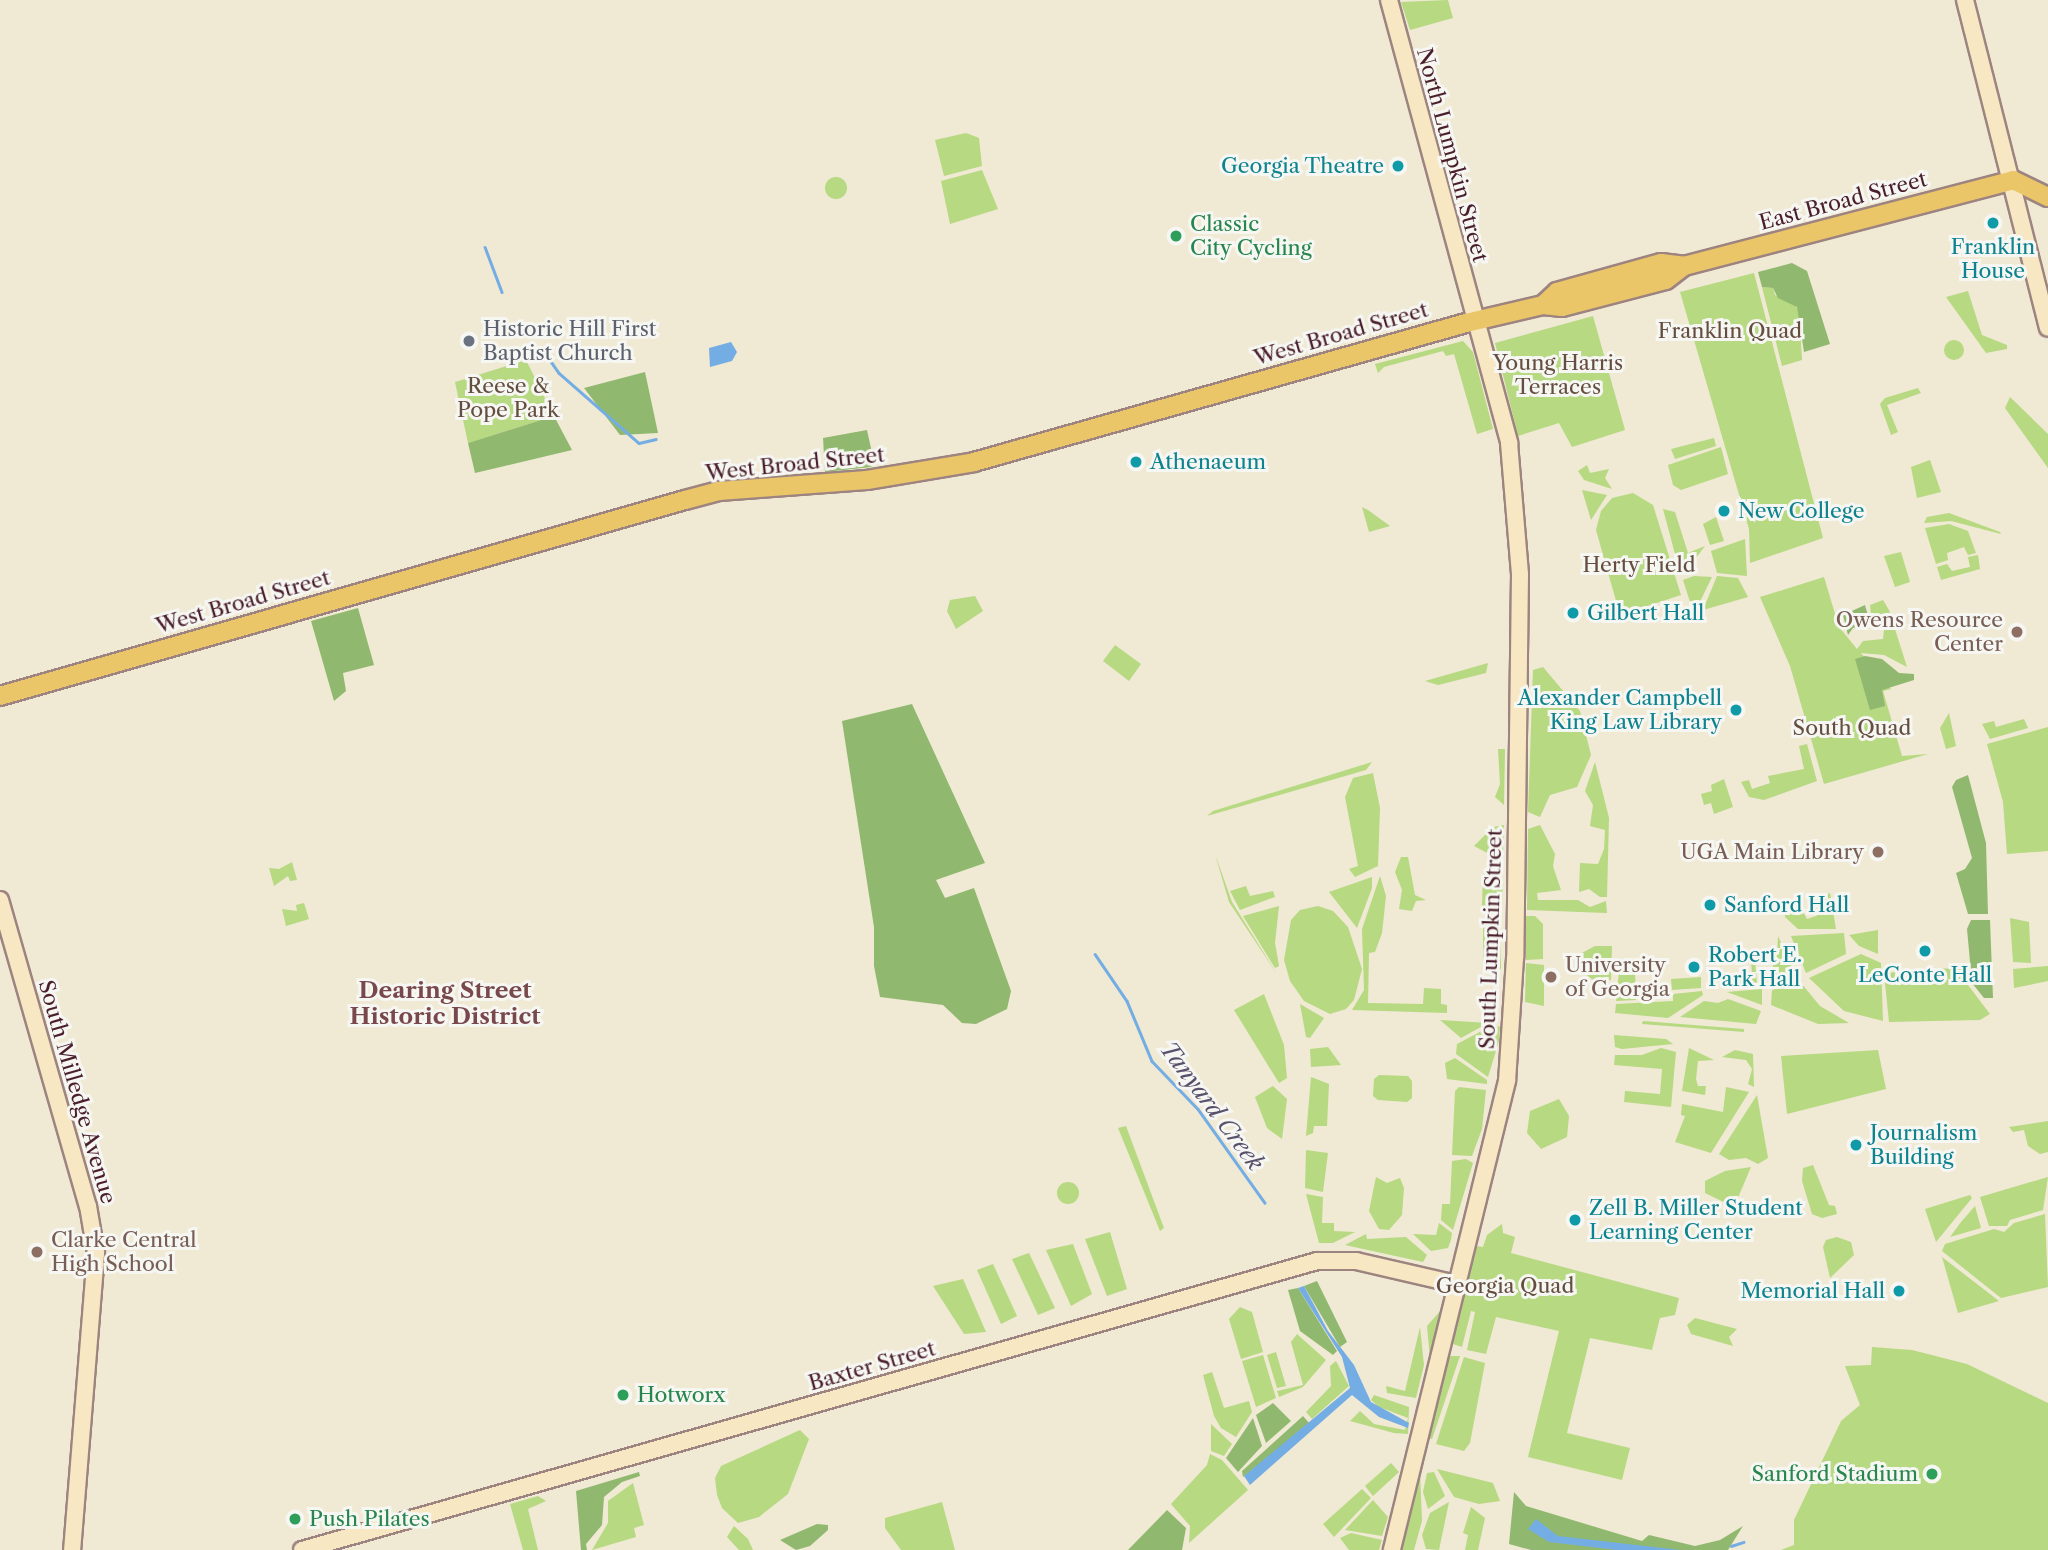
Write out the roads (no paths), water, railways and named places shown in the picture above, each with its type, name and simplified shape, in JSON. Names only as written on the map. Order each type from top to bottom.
[{"type":"main road","name":"North Lumpkin Street","points":[[1389,0],[1476,321]]},
{"type":"main road","points":[[1965,0],[2013,180],[2048,328]]},
{"type":"main road","name":"East Broad Street","points":[[1476,321],[1543,305],[1562,307],[1666,279],[1684,266],[2013,180]]},
{"type":"main road","points":[[2013,180],[2048,197]]},
{"type":"main road","name":"West Broad Street","points":[[0,696],[719,491],[867,480],[974,462],[1476,321]]},
{"type":"main road","name":"South Lumpkin Street","points":[[1392,1550],[1507,1081],[1515,958],[1519,522],[1508,443],[1476,321]]},
{"type":"main road","name":"South Milledge Avenue","points":[[0,900],[88,1206],[96,1253],[72,1550]]},
{"type":"main road","name":"Baxter Street","points":[[302,1550],[1317,1261],[1356,1261],[1457,1284]]},
{"type":"water","points":[[731,342],[737,352],[732,361],[710,367],[709,348]]},
{"type":"water","points":[[1304,1286],[1328,1331],[1354,1365],[1371,1402],[1409,1423],[1408,1428],[1379,1417],[1352,1395],[1250,1485],[1244,1476],[1350,1388],[1342,1357],[1298,1288]]},
{"type":"water","points":[[1536,1519],[1558,1536],[1680,1550],[1617,1550],[1549,1542],[1528,1529]]},
{"type":"waterway","name":"Tanyard Creek","points":[[485,247],[502,292]]},
{"type":"waterway","name":"Tanyard Creek","points":[[545,353],[559,373],[639,443],[656,439]]},
{"type":"waterway","name":"Tanyard Creek","points":[[1095,954],[1127,1001],[1152,1061],[1198,1109],[1265,1203]]},
{"type":"waterway","name":"Tanyard Creek","points":[[1731,1546],[1743,1542]]},
{"type":"place","name":"Georgia Theatre","points":[[1398,166]]},
{"type":"place","name":"Franklin House","points":[[1993,223]]},
{"type":"place","name":"Classic City Cycling","points":[[1176,236]]},
{"type":"place","name":"Historic Hill First Baptist Church","points":[[469,341]]},
{"type":"place","name":"Athenaeum","points":[[1136,462]]},
{"type":"place","name":"New College","points":[[1724,511]]},
{"type":"place","name":"Gilbert Hall","points":[[1573,613]]},
{"type":"place","name":"Owens Resource Center","points":[[2017,632]]},
{"type":"place","name":"Alexander Campbell King Law Library","points":[[1736,710]]},
{"type":"place","name":"UGA Main Library","points":[[1878,852]]},
{"type":"place","name":"Sanford Hall","points":[[1710,905]]},
{"type":"place","name":"LeConte Hall","points":[[1925,951]]},
{"type":"place","name":"Robert E. Park Hall","points":[[1694,967]]},
{"type":"place","name":"University of Georgia","points":[[1551,977]]},
{"type":"place","name":"Journalism Building","points":[[1856,1145]]},
{"type":"place","name":"Zell B. Miller Student Learning Center","points":[[1575,1220]]},
{"type":"place","name":"Clarke Central High School","points":[[37,1252]]},
{"type":"place","name":"Memorial Hall","points":[[1899,1291]]},
{"type":"place","name":"Hotworx","points":[[623,1395]]},
{"type":"place","name":"Sanford Stadium","points":[[1932,1474]]},
{"type":"place","name":"Push Pilates","points":[[295,1519]]},
{"type":"district","name":"Dearing Street Historic District","points":[[445,1003]]},
{"type":"park label","name":"Franklin Quad","points":[[1730,331]]},
{"type":"park label","name":"Young Harris Terraces","points":[[1558,375]]},
{"type":"park label","name":"Reese & Pope Park","points":[[508,398]]},
{"type":"park label","name":"Herty Field","points":[[1639,565]]},
{"type":"park label","name":"South Quad","points":[[1852,728]]},
{"type":"park label","name":"Georgia Quad","points":[[1505,1286]]}]
